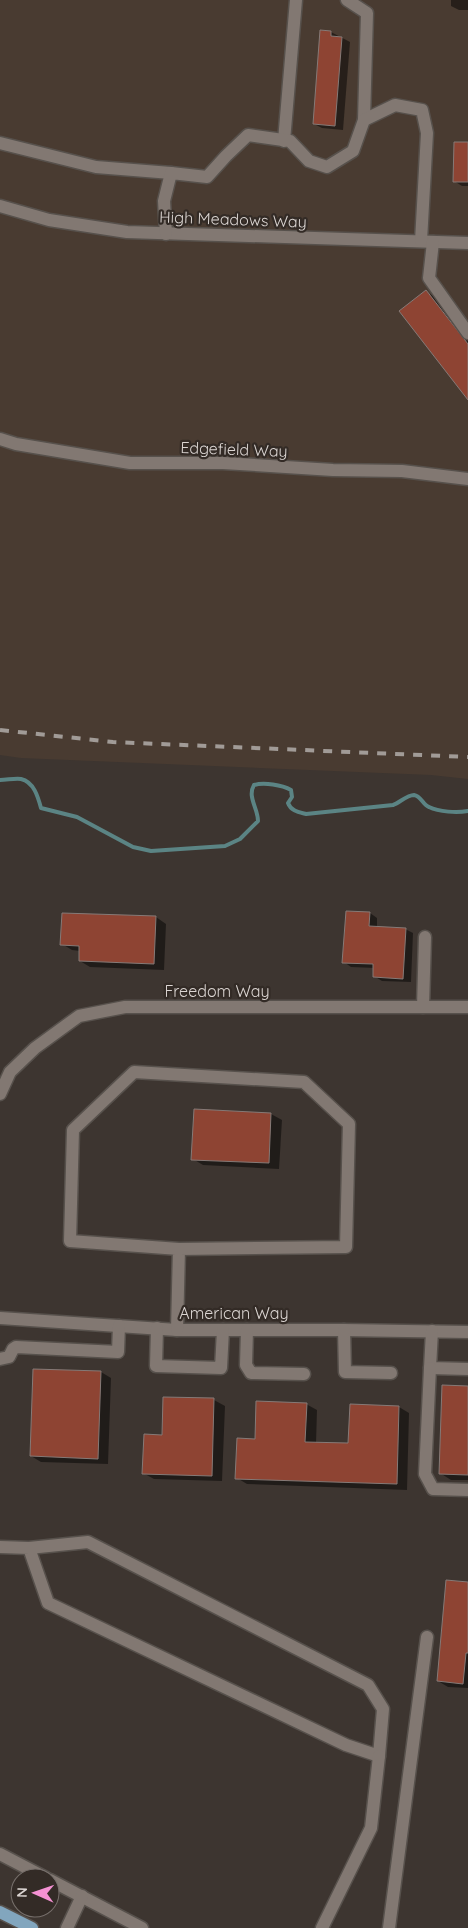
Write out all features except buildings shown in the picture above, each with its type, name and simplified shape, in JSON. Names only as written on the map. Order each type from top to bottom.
[{"type":"main road","points":[[0,1912],[32,1928]]},
{"type":"street","points":[[284,140],[296,0]]},
{"type":"street","points":[[0,144],[96,167],[207,177],[248,135],[290,141],[309,161],[327,167],[353,150],[364,120],[367,13],[347,0]]},
{"type":"street","points":[[364,120],[395,105],[422,110],[427,132],[427,242],[429,278],[468,333]]},
{"type":"street","points":[[166,234],[164,201],[171,173]]},
{"type":"street","name":"High Meadows Way","points":[[0,206],[59,221],[127,232],[468,243]]},
{"type":"street","name":"Edgefield Way","points":[[0,439],[16,444],[130,463],[223,463],[333,470],[402,471],[468,479]]},
{"type":"street","points":[[423,1007],[425,937]]},
{"type":"street","name":"Freedom Way","points":[[0,1094],[10,1072],[35,1048],[79,1016],[125,1007],[468,1007]]},
{"type":"street","points":[[134,1072],[304,1082],[349,1124],[346,1247],[179,1249],[70,1241],[73,1130],[134,1072]]},
{"type":"street","points":[[177,1330],[176,1301],[179,1249]]},
{"type":"street","name":"American Way","points":[[0,1318],[177,1330],[468,1332]]},
{"type":"street","points":[[0,1359],[9,1357],[16,1347],[118,1352],[119,1326]]},
{"type":"street","points":[[157,1328],[156,1366],[221,1368],[223,1330]]},
{"type":"street","points":[[246,1330],[246,1365],[251,1373],[304,1374]]},
{"type":"street","points":[[344,1330],[346,1372],[392,1373]]},
{"type":"street","points":[[432,1331],[425,1474],[433,1489],[468,1490]]},
{"type":"street","points":[[430,1368],[468,1369]]},
{"type":"street","points":[[0,1546],[29,1548],[88,1542],[368,1685],[383,1709],[380,1756],[371,1828],[322,1928]]},
{"type":"street","points":[[29,1548],[48,1603],[346,1745],[380,1756]]},
{"type":"street","points":[[389,1928],[427,1637]]},
{"type":"street","points":[[0,1854],[27,1868]]},
{"type":"street","points":[[60,1885],[142,1928]]},
{"type":"street","points":[[67,1928],[82,1896]]},
{"type":"shaded area","points":[[0,0],[468,0],[468,779],[431,775],[21,758],[0,755]]},
{"type":"waterway","points":[[0,780],[21,779],[29,783],[35,790],[41,808],[77,817],[133,847],[151,851],[225,846],[240,839],[258,821],[252,798],[252,789],[254,785],[258,784],[273,784],[291,790],[292,797],[288,803],[289,806],[295,811],[306,814],[393,805],[414,795],[433,809],[448,812],[468,811]]},
{"type":"railway","points":[[0,730],[113,742],[468,757]]}]
